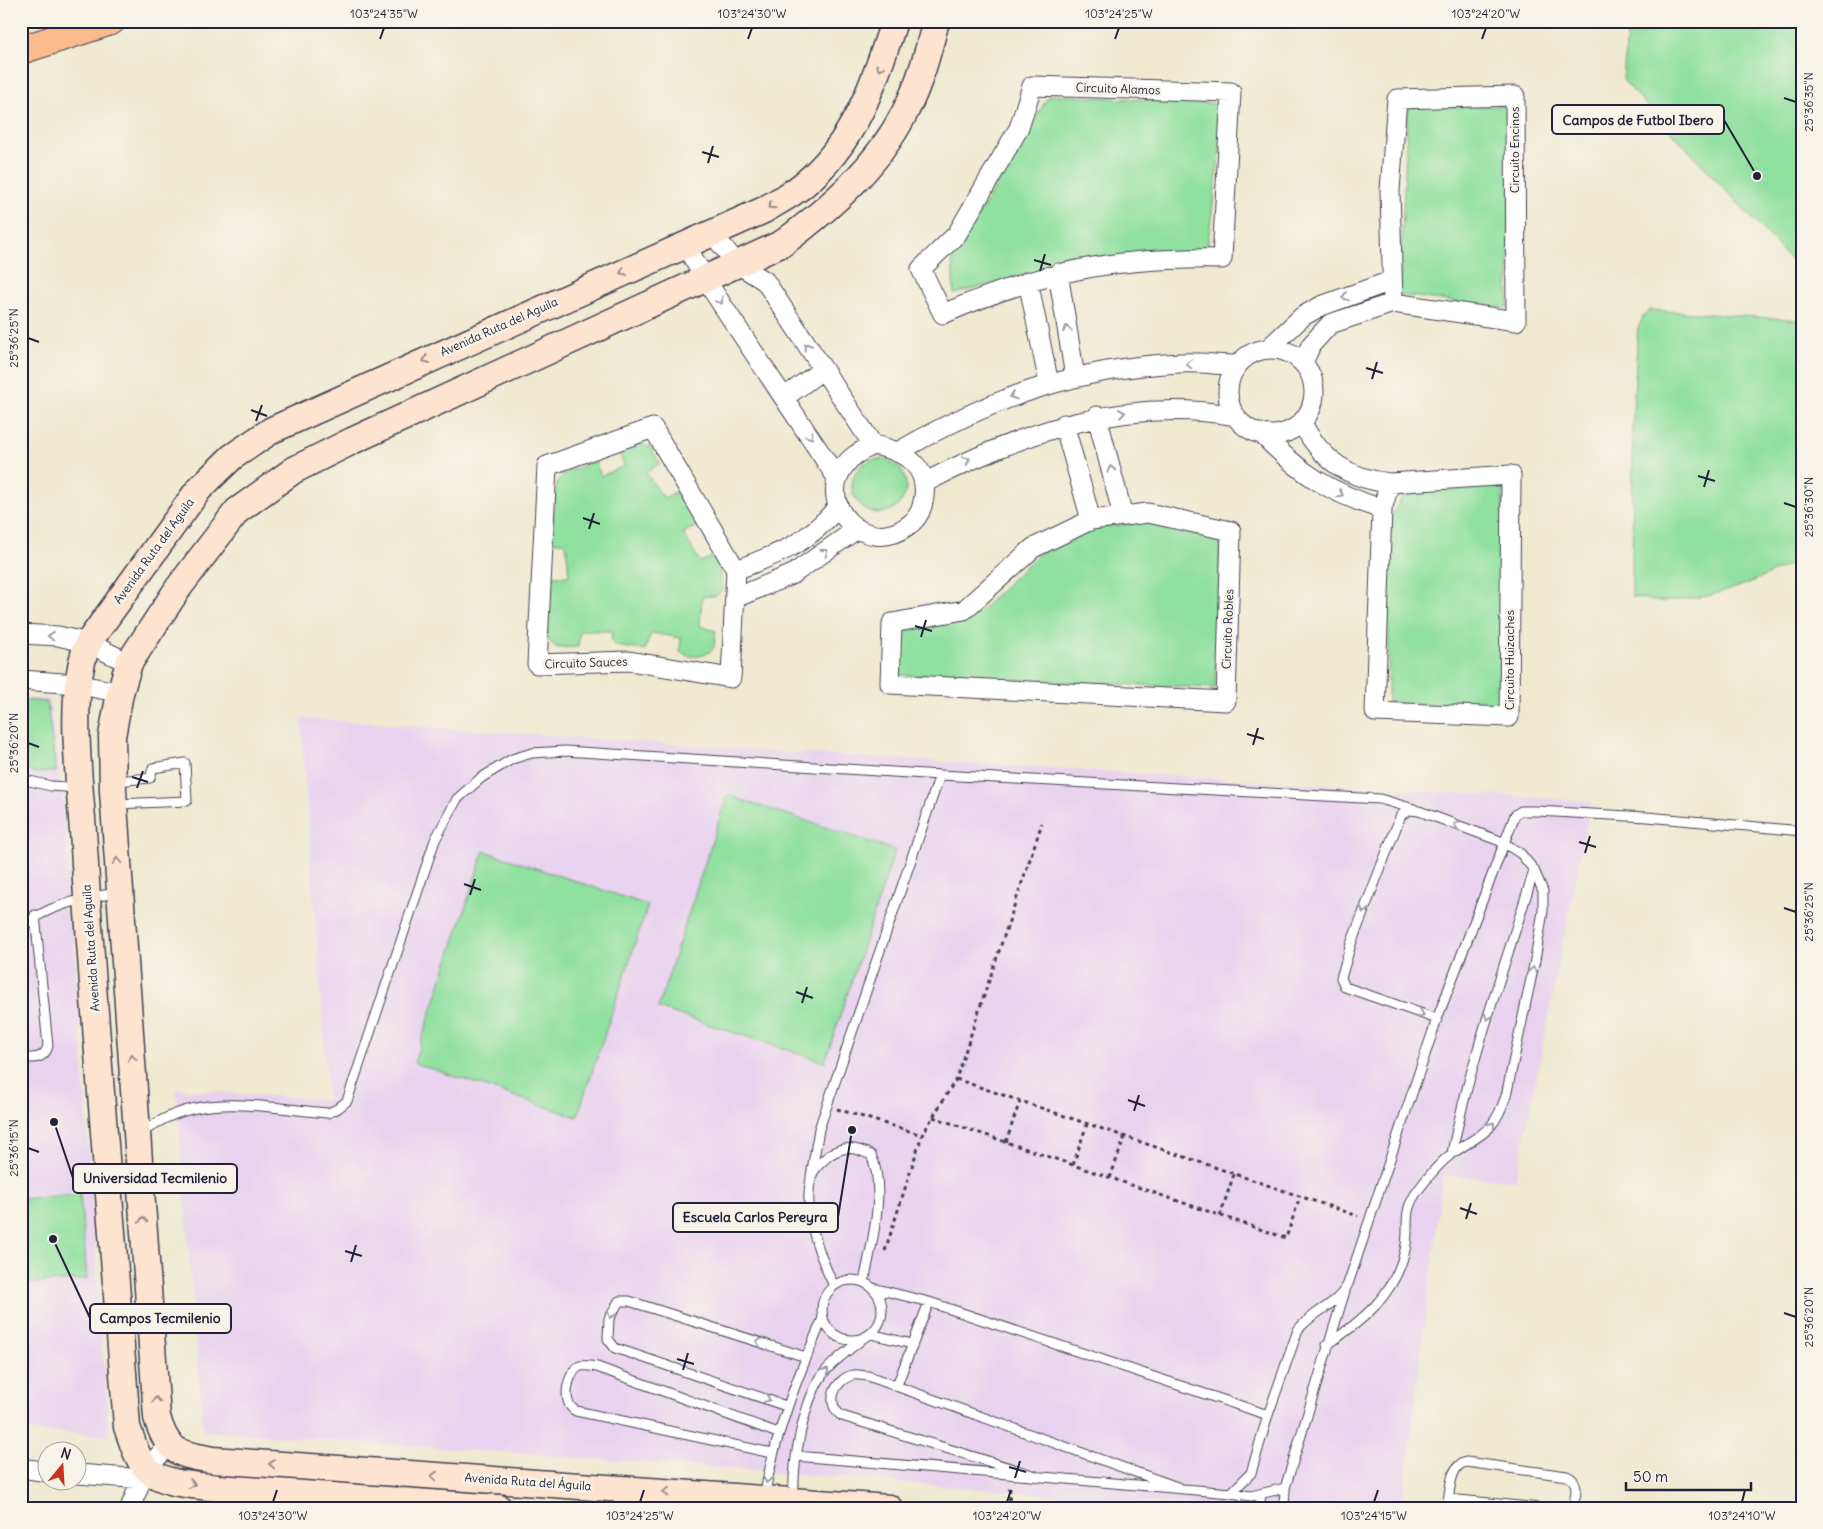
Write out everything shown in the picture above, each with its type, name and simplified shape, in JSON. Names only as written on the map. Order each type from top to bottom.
[{"type":"main road","points":[[21,50],[111,21]]},
{"type":"street","name":"Avenida Ruta del Aguila","points":[[144,1474],[127,1427],[87,897],[77,684],[80,663],[88,643],[199,489],[232,457],[264,435],[358,390],[764,210],[803,185],[833,154],[856,122],[877,76],[894,21]]},
{"type":"street","points":[[130,1508],[144,1474],[168,1446],[157,1417],[113,792],[112,736],[120,693],[129,663],[180,587],[237,511],[294,470],[736,263],[783,243],[822,214],[865,171],[896,127],[922,70],[936,21]]},
{"type":"street","name":"Circuito Alamos","points":[[1032,86],[1231,92],[1222,259],[1148,260],[1112,263],[1058,272],[1028,281],[943,314],[921,269],[957,234],[1019,128],[1032,86]]},
{"type":"street","name":"Circuito Encinos","points":[[1303,362],[1311,345],[1330,324],[1393,303],[1516,321],[1515,96],[1397,99],[1390,190],[1393,303]]},
{"type":"street","points":[[803,185],[822,214]]},
{"type":"street","points":[[712,232],[736,263],[765,281],[873,445],[898,452],[914,463],[924,483],[924,497],[920,511],[906,528],[885,536],[871,535],[857,529],[846,520],[838,507],[836,493],[837,478],[844,465],[854,455],[873,445]]},
{"type":"street","points":[[685,244],[705,278],[837,478]]},
{"type":"street","points":[[1058,272],[1075,377]]},
{"type":"street","points":[[1028,281],[1049,384]]},
{"type":"street","points":[[1268,349],[1302,316],[1321,306],[1391,281]]},
{"type":"street","points":[[1321,306],[1330,324]]},
{"type":"street","points":[[1268,349],[1281,350],[1303,362],[1314,386],[1314,400],[1302,423],[1289,431],[1275,435],[1261,433],[1246,427],[1236,416],[1230,404],[1228,390],[1231,377],[1237,365],[1256,352],[1268,349]]},
{"type":"street","points":[[898,452],[946,424],[996,401],[1075,377],[1128,368],[1182,363],[1237,365]]},
{"type":"street","points":[[785,397],[822,370]]},
{"type":"street","points":[[924,483],[972,458],[1016,440],[1064,424],[1097,416],[1137,411],[1188,410],[1236,416]]},
{"type":"street","points":[[1097,416],[1123,516]]},
{"type":"street","name":"Circuito Huizaches","points":[[1302,423],[1309,436],[1328,460],[1358,477],[1390,483],[1511,476],[1509,718],[1375,712],[1382,509],[1390,483]]},
{"type":"street","points":[[1064,424],[1091,520]]},
{"type":"street","name":"Circuito Sauces","points":[[653,428],[736,570],[731,678],[629,661],[537,664],[547,466],[653,428]]},
{"type":"street","points":[[1261,433],[1284,457],[1310,478],[1333,491],[1382,509]]},
{"type":"street","points":[[1310,478],[1328,460]]},
{"type":"street","points":[[736,570],[784,552],[821,526],[838,507]]},
{"type":"street","name":"Circuito Robles","points":[[1148,513],[1231,531],[1226,701],[890,684],[892,623],[964,610],[1033,548],[1091,520],[1123,516],[1148,513]]},
{"type":"street","points":[[736,598],[793,574],[857,529]]},
{"type":"street","points":[[784,552],[793,574]]},
{"type":"street","points":[[21,634],[58,636],[88,643],[129,663]]},
{"type":"street","points":[[21,680],[77,684],[120,693]]},
{"type":"street","points":[[115,1262],[146,1260]]},
{"type":"street","name":"Avenida Ruta del Águila","points":[[168,1446],[184,1455],[213,1460],[763,1503],[794,1501],[889,1508]]},
{"type":"street","points":[[21,1468],[38,1471]]},
{"type":"street","points":[[88,1474],[144,1474],[218,1488],[499,1508]]},
{"type":"lane","points":[[137,1138],[163,1120],[212,1104],[328,1113],[347,1101],[435,840],[458,799],[481,778],[512,759],[532,752],[565,751],[1380,800],[1414,809],[1503,842],[1521,854],[1534,870],[1543,891],[1542,911],[1535,960],[1506,1096],[1499,1116],[1479,1138],[1452,1153],[1410,1201],[1405,1222],[1405,1249],[1392,1285],[1360,1322],[1327,1345]]},
{"type":"lane","points":[[185,763],[188,786],[187,801],[113,792],[150,778],[153,768],[185,763]]},
{"type":"lane","points":[[834,1286],[821,1259],[814,1234],[810,1202],[811,1176],[819,1129],[940,775]]},
{"type":"lane","points":[[21,779],[51,786],[81,788]]},
{"type":"lane","points":[[1414,809],[1401,815],[1350,944],[1341,978],[1345,987],[1437,1019]]},
{"type":"lane","points":[[1284,1508],[1285,1488],[1327,1345],[1437,1019],[1514,815],[1528,811],[1647,817],[1802,831]]},
{"type":"lane","points":[[1452,1153],[1460,1111],[1534,870]]},
{"type":"lane","points":[[21,928],[35,915],[87,897],[120,893]]},
{"type":"lane","points":[[21,1058],[40,1057],[48,1046],[35,915]]},
{"type":"lane","points":[[811,1176],[821,1163],[839,1150],[858,1149],[870,1155],[874,1162],[877,1184],[875,1230],[864,1282]]},
{"type":"lane","points":[[763,1503],[772,1453],[786,1406],[822,1318],[823,1300],[834,1286],[843,1281],[854,1280],[864,1282],[873,1288],[883,1306],[878,1327],[831,1365],[822,1376],[808,1409],[796,1456],[794,1501]]},
{"type":"lane","points":[[873,1288],[929,1302],[1268,1416]]},
{"type":"lane","points":[[1231,1493],[1251,1473],[1268,1416],[1298,1330],[1304,1322],[1345,1291]]},
{"type":"lane","points":[[786,1406],[615,1348],[608,1339],[609,1319],[619,1302],[629,1301],[806,1357]]},
{"type":"lane","points":[[897,1385],[929,1302]]},
{"type":"lane","points":[[822,1318],[827,1327],[842,1339],[862,1339]]},
{"type":"lane","points":[[871,1334],[912,1344]]},
{"type":"lane","points":[[772,1453],[576,1411],[567,1403],[567,1392],[576,1369],[581,1366],[597,1367],[778,1433]]},
{"type":"lane","points":[[1038,1477],[842,1416],[835,1411],[832,1405],[838,1384],[854,1374],[897,1385],[1180,1488]]},
{"type":"lane","points":[[796,1456],[1180,1488],[1243,1496],[1285,1488]]},
{"type":"lane","points":[[1540,1508],[1448,1503],[1456,1468],[1466,1462],[1567,1476],[1574,1480],[1576,1486],[1573,1508]]},
{"type":"lane","points":[[1259,1508],[1261,1494]]},
{"type":"path","points":[[884,1252],[922,1135],[956,1079],[1042,824]]},
{"type":"path","points":[[956,1079],[1370,1221]]},
{"type":"path","points":[[1006,1142],[1020,1101]]},
{"type":"path","points":[[827,1105],[922,1135]]},
{"type":"path","points":[[932,1117],[1286,1238],[1300,1197]]},
{"type":"path","points":[[1073,1165],[1088,1124]]},
{"type":"path","points":[[1110,1178],[1125,1136]]},
{"type":"path","points":[[1220,1216],[1234,1174]]},
{"type":"path","points":[[1009,1508],[1011,1475]]},
{"type":"shaded area","points":[[1457,21],[1598,21],[1597,28]]},
{"type":"shaded area","points":[[21,698],[49,699],[65,815],[109,1436],[21,1430]]},
{"type":"shaded area","points":[[301,718],[798,753],[1591,801],[1516,1180],[1443,1176],[1402,1508],[1212,1508],[748,1470],[203,1431],[176,1089],[328,1100]]},
{"type":"green space","points":[[1628,21],[1802,21],[1802,272],[1623,80]]},
{"type":"green space","points":[[1049,95],[1226,104],[1207,250],[1063,264],[954,294],[952,260]]},
{"type":"green space","points":[[1408,106],[1512,106],[1508,308],[1399,295]]},
{"type":"green space","points":[[1650,310],[1802,320],[1802,558],[1749,583],[1713,595],[1675,601],[1655,601],[1632,597],[1633,410],[1638,328],[1644,315]]},
{"type":"green space","points":[[636,443],[650,447],[660,463],[646,473],[664,498],[679,490],[698,522],[697,526],[683,533],[700,562],[717,555],[724,588],[716,596],[702,597],[700,626],[716,631],[714,647],[703,655],[689,656],[680,652],[681,638],[651,633],[645,650],[615,646],[611,638],[612,631],[580,631],[578,647],[557,648],[548,640],[546,631],[552,576],[569,576],[566,543],[551,541],[557,482],[564,473],[595,461],[601,476],[624,466],[619,451]]},
{"type":"green space","points":[[874,459],[884,459],[894,463],[902,471],[906,486],[902,501],[894,509],[884,513],[874,513],[864,509],[856,501],[852,491],[852,481],[856,471],[864,463]]},
{"type":"green space","points":[[1503,484],[1501,711],[1388,702],[1390,517],[1406,491]]},
{"type":"green space","points":[[1145,522],[1220,540],[1215,688],[898,675],[899,632],[973,618],[1037,555],[1092,528]]},
{"type":"green space","points":[[21,700],[47,702],[56,772],[38,773],[21,769]]},
{"type":"green space","points":[[727,795],[895,850],[825,1062],[658,1008]]},
{"type":"green space","points":[[484,851],[648,905],[577,1117],[414,1063]]},
{"type":"green space","points":[[80,1194],[87,1279],[21,1284],[21,1199]]},
{"type":"place","name":"Campos de Futbol Ibero","points":[[1757,176]]},
{"type":"place","name":"Universidad Tecmilenio","points":[[54,1122]]},
{"type":"place","name":"Escuela Carlos Pereyra","points":[[852,1130]]},
{"type":"place","name":"Campos Tecmilenio","points":[[53,1239]]}]
